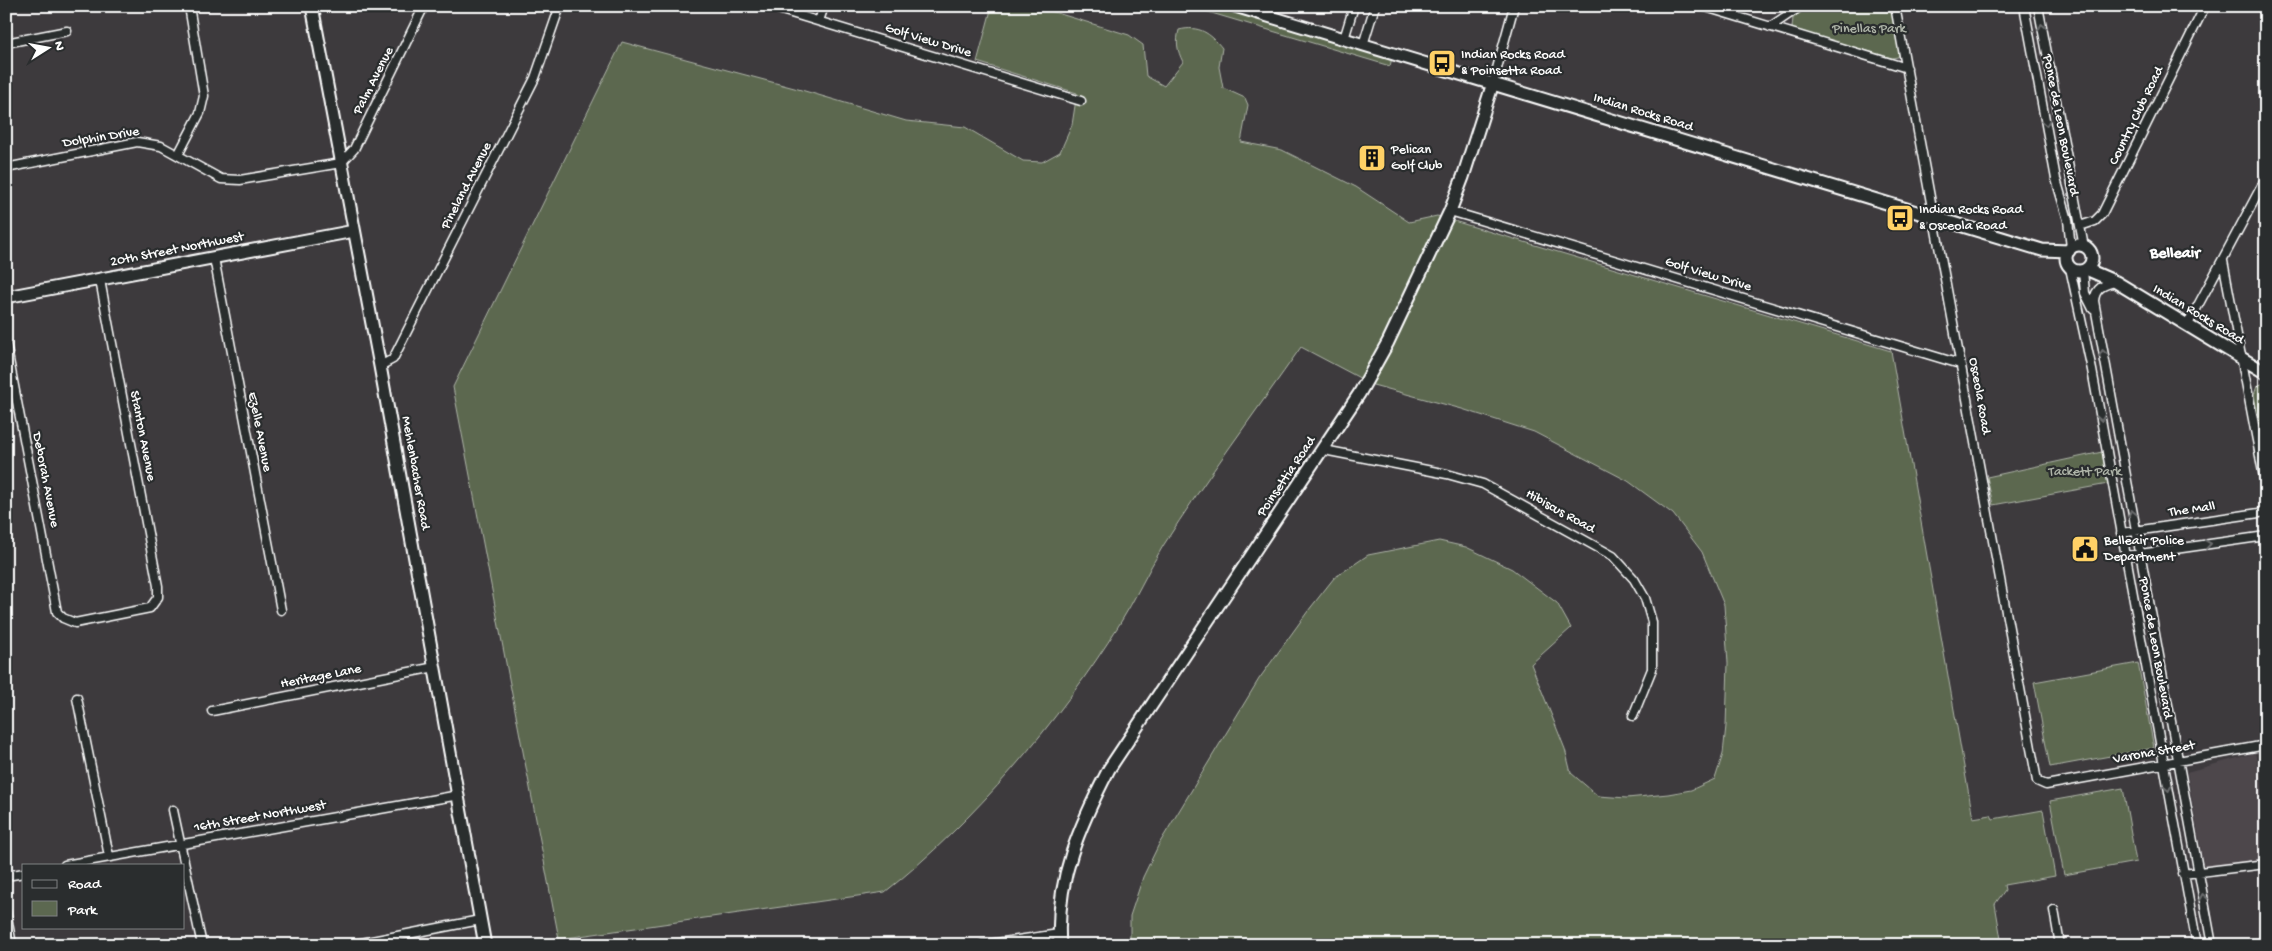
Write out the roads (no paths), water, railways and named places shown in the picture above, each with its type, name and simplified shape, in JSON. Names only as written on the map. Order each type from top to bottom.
[{"type":"street","points":[[178,155],[200,113],[204,96],[189,6]]},
{"type":"street","name":"Mehlenbacher Road","points":[[312,6],[380,366],[485,945]]},
{"type":"street","name":"Palm Avenue","points":[[341,163],[354,148],[424,6]]},
{"type":"street","name":"Pineland Avenue","points":[[380,366],[393,359],[535,78],[560,6]]},
{"type":"street","name":"Golf View Drive","points":[[768,6],[1081,101]]},
{"type":"street","points":[[819,21],[824,6]]},
{"type":"street","name":"Indian Rocks Road","points":[[1235,6],[2042,250],[2070,250]]},
{"type":"street","points":[[1344,39],[1354,6]]},
{"type":"street","points":[[1363,44],[1375,6]]},
{"type":"street","name":"Poinsettia Road","points":[[1059,939],[1061,899],[1066,871],[1081,826],[1109,769],[1324,450],[1359,394],[1388,342],[1450,211],[1463,177],[1493,83],[1514,6]]},
{"type":"street","points":[[1702,6],[1907,68]]},
{"type":"street","points":[[1770,27],[1801,6]]},
{"type":"street","name":"Osceola Road","points":[[1895,6],[2037,781],[2046,785]]},
{"type":"street","name":"Ponce de Leon Boulevard","points":[[2024,6],[2056,179],[2068,220],[2070,250]]},
{"type":"street","name":"Ponce de Leon Boulevard","points":[[2038,6],[2084,247]]},
{"type":"street","name":"Country Club Road","points":[[2080,226],[2095,222],[2102,214],[2205,6]]},
{"type":"street","points":[[6,43],[67,31]]},
{"type":"street","name":"Dolphin Drive","points":[[6,168],[137,142],[154,144],[178,155],[210,174],[231,181],[341,163]]},
{"type":"street","points":[[2187,326],[2266,178]]},
{"type":"street","name":"Golf View Drive","points":[[1450,211],[1960,364]]},
{"type":"street","name":"20th Street Northwest","points":[[6,298],[354,231]]},
{"type":"street","points":[[2077,246],[2084,247],[2089,251],[2090,264],[2085,270],[2076,271],[2069,266],[2066,256],[2070,250],[2077,246]]},
{"type":"street","name":"Indian Rocks Road","points":[[2042,250],[2069,266]]},
{"type":"street","name":"Ezelle Avenue","points":[[214,258],[281,610]]},
{"type":"street","name":"Indian Rocks Road","points":[[2091,258],[2116,282]]},
{"type":"street","points":[[2223,261],[2266,488]]},
{"type":"street","name":"Ponce de Leon Boulevard","points":[[2069,266],[2092,370],[2197,945]]},
{"type":"street","name":"Indian Rocks Road","points":[[2085,270],[2116,282],[2266,373]]},
{"type":"street","name":"Ponce de Leon Boulevard","points":[[2085,270],[2085,293],[2096,313]]},
{"type":"street","name":"Stanton Avenue","points":[[63,618],[75,623],[150,608],[158,597],[158,586],[100,280]]},
{"type":"street","name":"Ponce de Leon Boulevard","points":[[2116,282],[2104,284],[2098,289],[2094,296],[2096,313],[2212,945]]},
{"type":"street","name":"Deborah Avenue","points":[[6,344],[57,612],[63,618]]},
{"type":"street","name":"Hibiscus Road","points":[[1324,450],[1447,474],[1483,484],[1613,556],[1634,579],[1645,598],[1652,622],[1652,668],[1633,716]]},
{"type":"street","name":"The Mall","points":[[2121,533],[2266,512]]},
{"type":"street","points":[[2126,556],[2266,536]]},
{"type":"street","name":"Heritage Lane","points":[[212,711],[435,667]]},
{"type":"street","points":[[78,698],[109,856]]},
{"type":"street","name":"Varona Street","points":[[2046,785],[2266,745]]},
{"type":"street","name":"16th Street Northwest","points":[[70,864],[459,795]]},
{"type":"street","points":[[173,810],[184,864]]},
{"type":"street","points":[[2183,874],[2266,864]]},
{"type":"street","points":[[185,867],[202,945]]},
{"type":"street","points":[[6,876],[22,873]]},
{"type":"street","points":[[2054,910],[2060,945]]},
{"type":"street","points":[[6,912],[12,945]]},
{"type":"street","points":[[351,945],[480,920]]},
{"type":"street","points":[[982,945],[1059,939]]},
{"type":"place","name":"Indian Rocks Road & Poinsetta Road","points":[[1442,63]]},
{"type":"place","name":"Pelican Golf Club","points":[[1372,158]]},
{"type":"place","name":"Indian Rocks Road & Osceola Road","points":[[1900,218]]},
{"type":"place","name":"Belleair Police Department","points":[[2085,549]]},
{"type":"district","name":"Belleair","points":[[2175,254]]},
{"type":"park label","name":"Pinellas Park","points":[[1869,29]]},
{"type":"park label","name":"Tackett Park","points":[[2085,472]]}]
